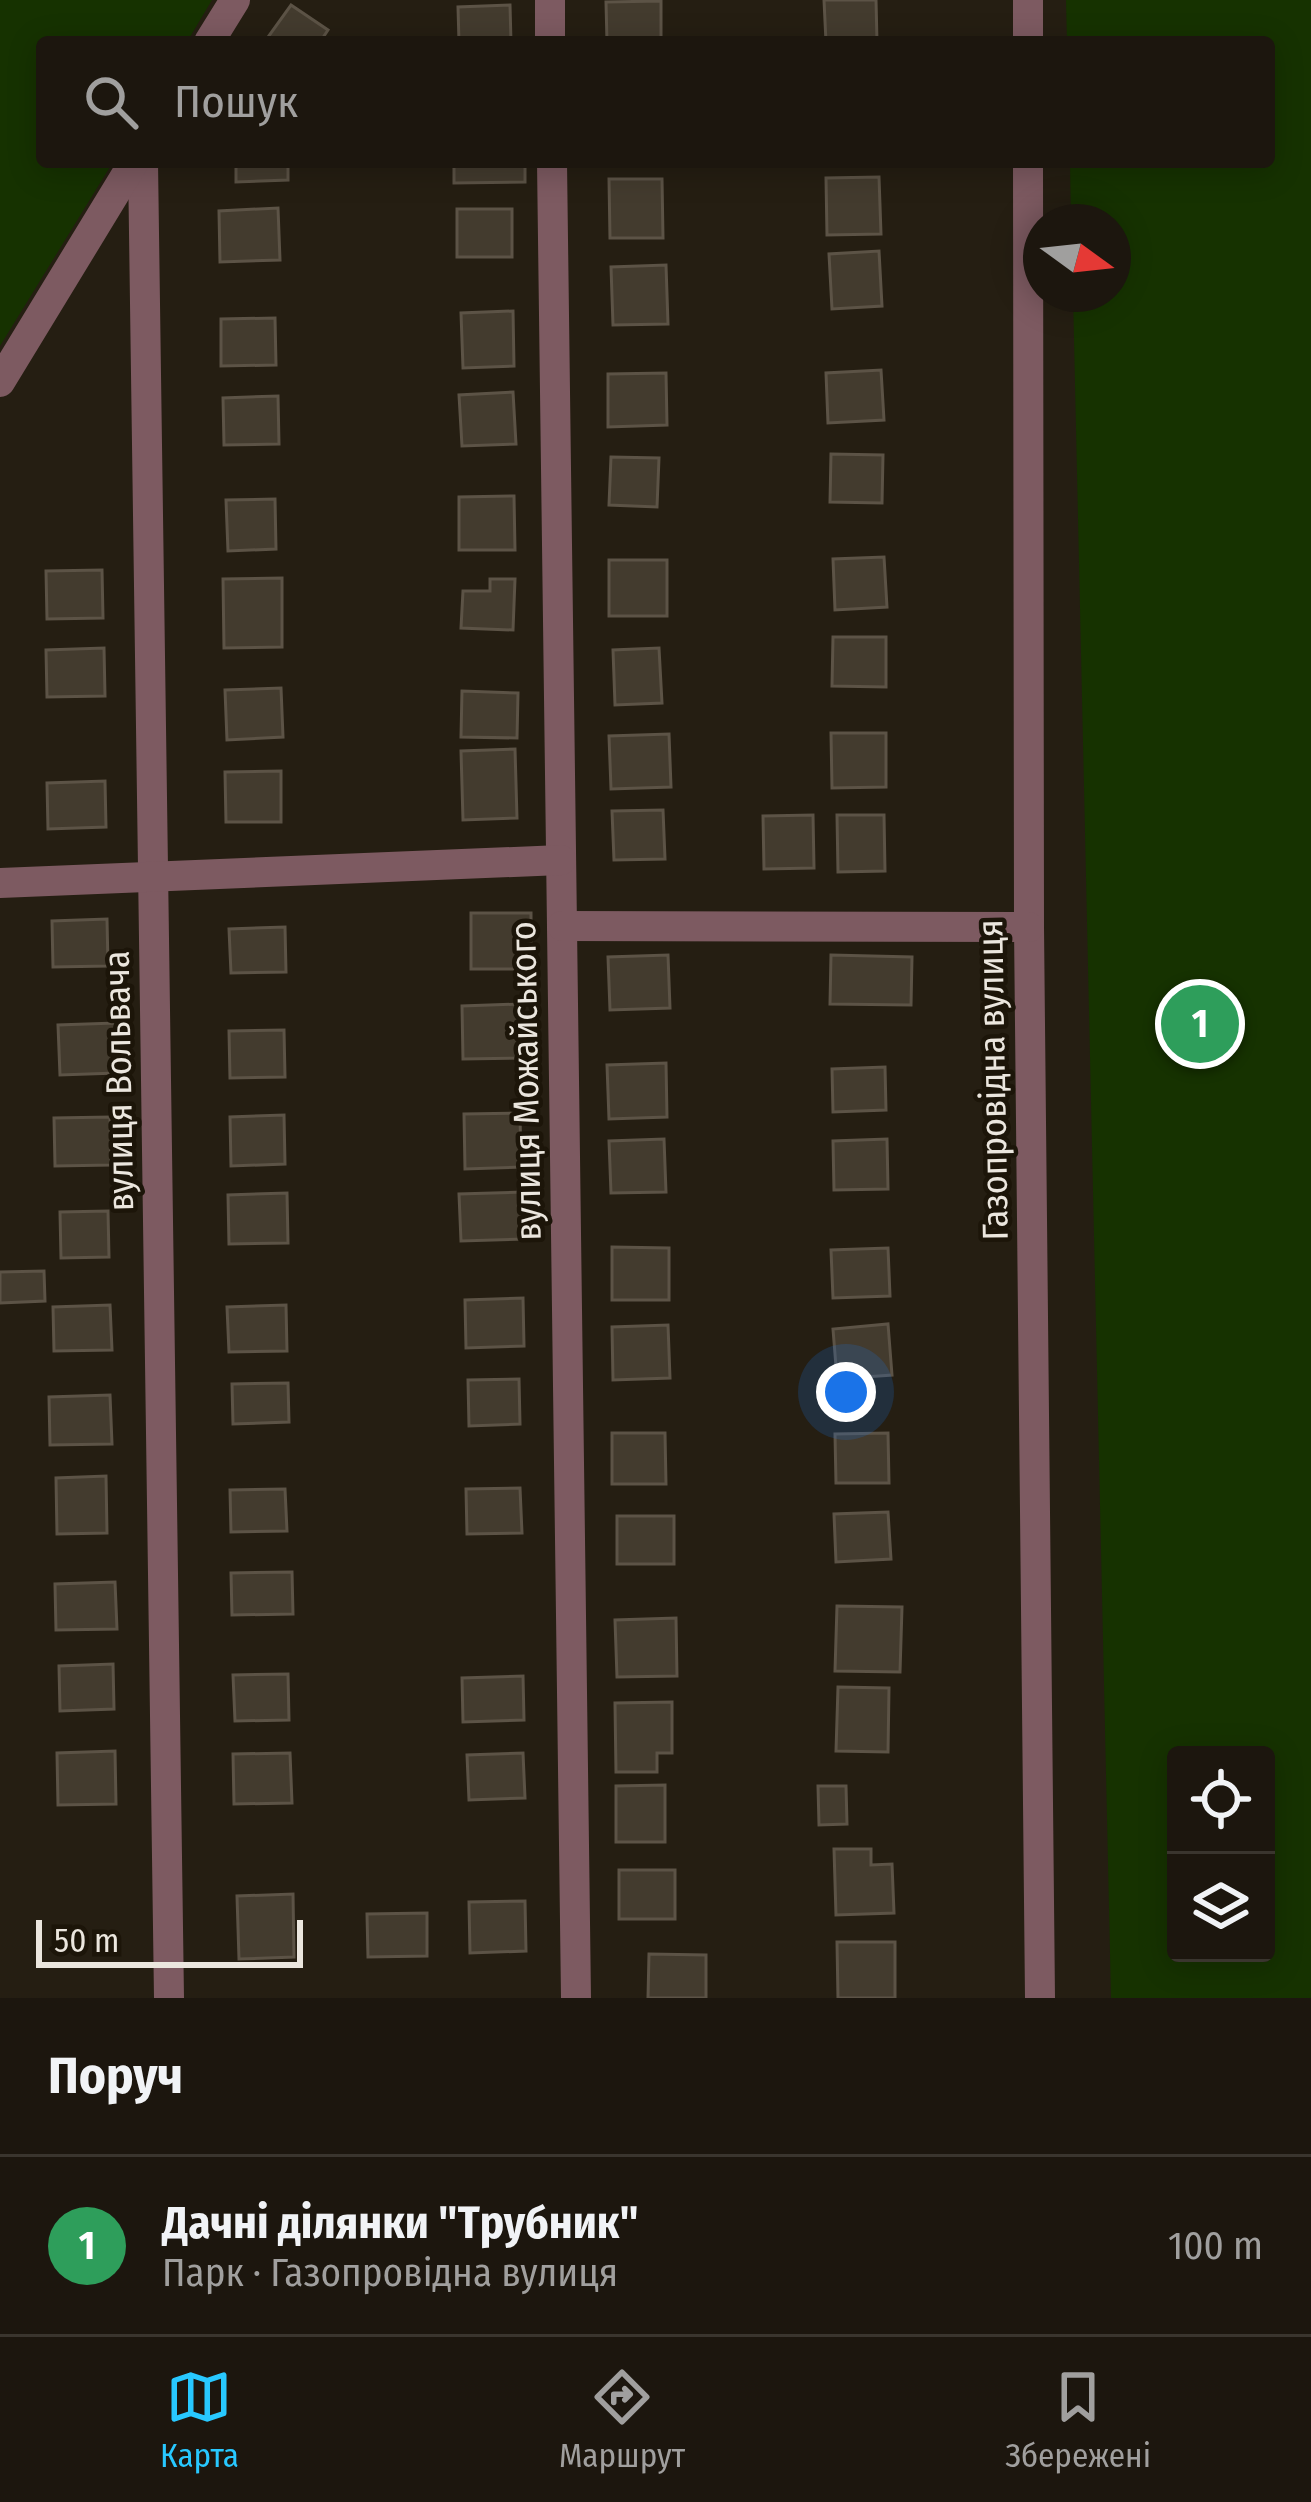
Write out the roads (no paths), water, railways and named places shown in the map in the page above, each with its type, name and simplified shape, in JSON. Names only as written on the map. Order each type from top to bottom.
[{"type":"street","points":[[213,36],[235,0]]},
{"type":"street","points":[[550,0],[550,36]]},
{"type":"street","points":[[1028,0],[1028,36]]},
{"type":"street","points":[[0,382],[135,168]]},
{"type":"street","name":"вулиця Вольвача","points":[[139,168],[169,1998]]},
{"type":"street","name":"вулиця Можайського","points":[[552,168],[576,1998]]},
{"type":"street","name":"Газопровідна вулиця","points":[[1028,168],[1029,927],[1040,1998]]},
{"type":"street","points":[[0,884],[561,860]]},
{"type":"street","points":[[562,926],[1029,927]]},
{"type":"place","name":"Дачні ділянки \"Трубник\"","points":[[1200,1024]]}]
